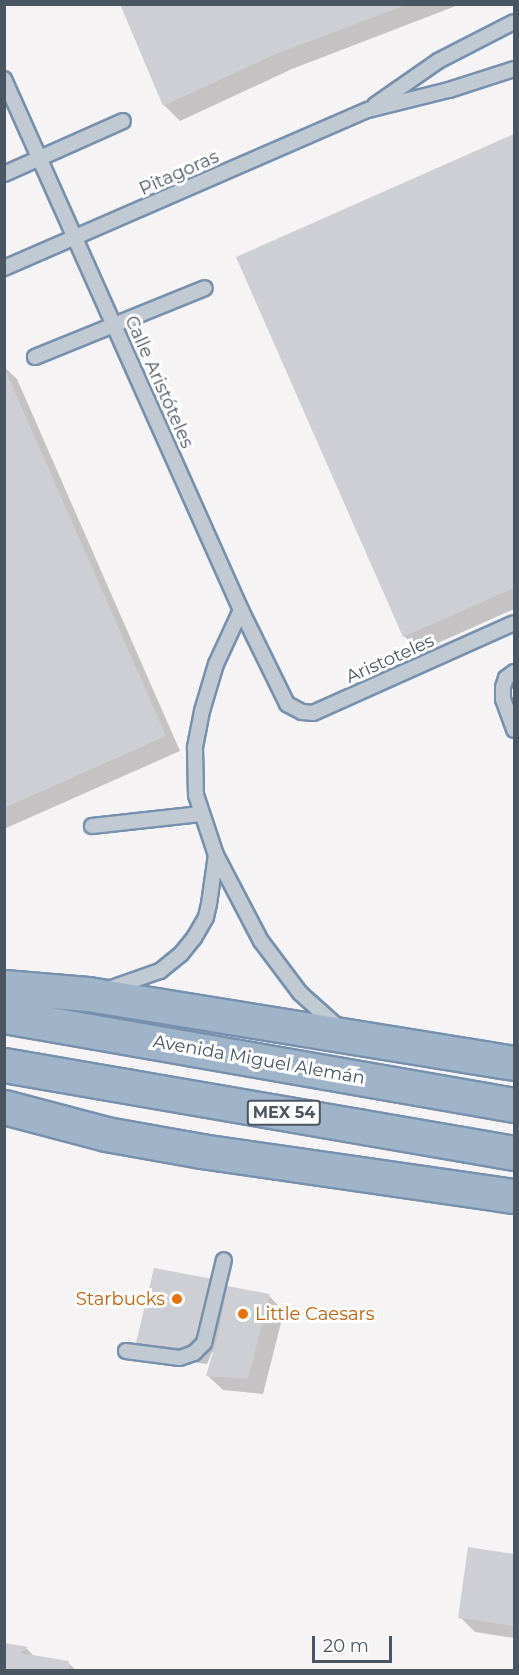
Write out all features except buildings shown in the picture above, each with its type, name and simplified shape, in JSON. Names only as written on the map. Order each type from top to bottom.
[{"type":"highway","points":[[4,987],[88,994],[514,1064]]},
{"type":"highway","name":"Avenida Miguel Alemán","points":[[4,1016],[514,1105]]},
{"type":"highway","name":"MEX 54","points":[[4,1065],[514,1153]]},
{"type":"highway","points":[[4,1107],[106,1134],[201,1151],[514,1196]]},
{"type":"lane","name":"Pitagoras","points":[[368,110],[438,62],[514,22]]},
{"type":"lane","name":"Pitagoras","points":[[4,268],[368,110],[449,90],[514,69]]},
{"type":"lane","name":"Calle Aristóteles","points":[[4,79],[8,96],[39,158],[240,610],[283,697]]},
{"type":"lane","points":[[4,174],[123,121]]},
{"type":"lane","points":[[35,357],[205,288]]},
{"type":"lane","points":[[240,610],[216,664],[202,711],[194,773],[200,814],[216,855],[261,941],[282,972],[300,993],[350,1038]]},
{"type":"lane","name":"Aristoteles","points":[[283,697],[295,710],[313,713],[514,624]]},
{"type":"lane","points":[[514,672],[506,678],[502,687],[503,699],[514,730]]},
{"type":"lane","points":[[92,826],[200,814]]},
{"type":"lane","points":[[88,994],[134,982],[160,971],[181,954],[206,917],[216,855]]},
{"type":"lane","points":[[126,1351],[180,1358],[194,1353],[204,1343],[224,1260]]},
{"type":"place","name":"Starbucks","points":[[177,1299]]},
{"type":"place","name":"Little Caesars","points":[[243,1314]]}]
